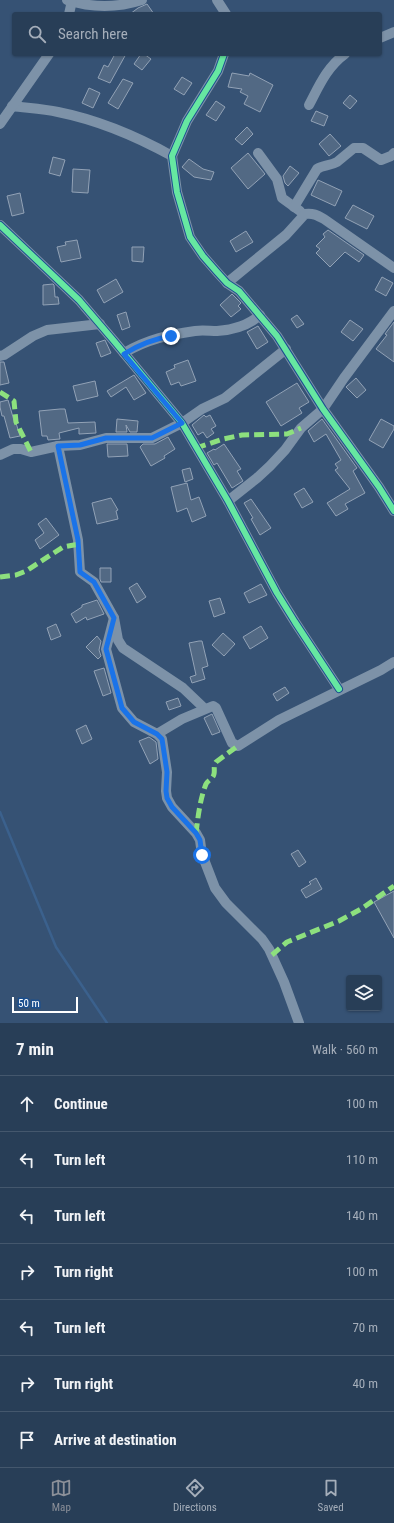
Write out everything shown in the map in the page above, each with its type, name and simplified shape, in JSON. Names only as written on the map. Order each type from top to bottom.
[{"type":"street","points":[[69,12],[69,1],[110,6],[129,4],[142,0]]},
{"type":"street","points":[[217,0],[225,12]]},
{"type":"street","points":[[382,37],[394,32]]},
{"type":"street","points":[[0,124],[48,56]]},
{"type":"street","points":[[223,56],[218,71],[187,120],[172,156],[177,192],[190,237],[203,256],[228,283],[239,291],[286,348],[323,409],[379,487],[394,511]]},
{"type":"street","points":[[309,105],[327,70],[342,56]]},
{"type":"street","points":[[12,106],[57,112],[95,121],[150,144],[172,156]]},
{"type":"street","points":[[294,207],[317,169],[322,165],[329,165],[337,162],[354,148],[363,148],[381,160],[392,156],[394,153]]},
{"type":"street","points":[[258,153],[277,178],[282,198],[305,214],[316,214],[394,268]]},
{"type":"street","points":[[228,283],[286,235],[305,214]]},
{"type":"street","points":[[0,226],[79,300],[182,423],[228,501],[294,622],[339,689]]},
{"type":"street","points":[[228,501],[270,466],[285,450],[301,428],[323,409],[394,311]]},
{"type":"street","points":[[124,354],[155,338],[196,331],[228,330],[256,319],[260,315]]},
{"type":"street","points":[[0,356],[4,355],[33,336],[47,330],[100,324]]},
{"type":"street","points":[[0,455],[13,449],[21,449],[31,452],[58,446],[80,445],[106,438],[152,438],[182,423],[202,409],[225,398],[286,348]]},
{"type":"street","points":[[58,446],[78,540],[80,572],[94,582],[114,618],[118,640],[123,648],[183,688],[204,708]]},
{"type":"street","points":[[114,618],[106,649],[122,708],[134,722],[160,736],[163,742],[167,772],[167,798],[172,807],[196,833],[200,840],[204,862],[215,888],[234,912],[262,939],[268,948],[284,982],[299,1023]]},
{"type":"street","points":[[157,734],[204,708],[213,706],[216,708],[232,743],[238,746],[278,720],[339,689],[381,670],[394,662]]},
{"type":"building","points":[[147,4],[153,12],[133,12]]},
{"type":"building","points":[[114,56],[125,56],[110,83],[98,78],[104,65],[108,67]]},
{"type":"building","points":[[140,56],[147,56],[151,59],[142,70],[134,64]]},
{"type":"building","points":[[232,73],[249,76],[250,73],[273,85],[260,112],[244,104],[248,96],[240,92],[242,89],[228,87]]},
{"type":"building","points":[[182,77],[192,83],[184,95],[174,89]]},
{"type":"building","points":[[123,79],[133,83],[118,109],[108,103]]},
{"type":"building","points":[[89,88],[100,93],[93,108],[82,103]]},
{"type":"building","points":[[350,95],[357,101],[350,109],[343,103]]},
{"type":"building","points":[[216,101],[225,107],[216,121],[206,115]]},
{"type":"building","points":[[316,111],[328,116],[324,126],[311,121]]},
{"type":"building","points":[[247,127],[253,134],[242,145],[235,139]]},
{"type":"building","points":[[330,134],[341,146],[329,156],[319,144]]},
{"type":"building","points":[[248,153],[265,174],[248,189],[231,168]]},
{"type":"building","points":[[53,157],[65,160],[60,176],[49,173]]},
{"type":"building","points":[[189,159],[203,169],[214,172],[211,180],[194,177],[182,167]]},
{"type":"building","points":[[290,166],[299,173],[288,186],[285,183],[283,176]]},
{"type":"building","points":[[73,169],[90,170],[88,193],[72,192]]},
{"type":"building","points":[[318,180],[342,191],[335,206],[311,195]]},
{"type":"building","points":[[20,193],[24,213],[12,216],[7,196]]},
{"type":"building","points":[[353,205],[374,216],[367,229],[345,218]]},
{"type":"building","points":[[328,230],[364,255],[359,262],[345,252],[330,267],[316,253],[320,249],[316,246],[325,237],[323,234]]},
{"type":"building","points":[[246,231],[253,242],[236,252],[230,241]]},
{"type":"building","points":[[77,240],[81,258],[61,262],[57,247],[66,245],[65,242]]},
{"type":"building","points":[[132,247],[144,247],[143,262],[132,261]]},
{"type":"building","points":[[382,277],[393,283],[386,296],[375,290]]},
{"type":"building","points":[[116,279],[123,292],[104,303],[97,290]]},
{"type":"building","points":[[53,284],[55,297],[58,297],[59,304],[43,305],[43,285]]},
{"type":"building","points":[[232,294],[241,303],[238,306],[241,309],[231,317],[220,305]]},
{"type":"building","points":[[126,312],[130,327],[122,330],[117,315]]},
{"type":"building","points":[[297,315],[304,324],[297,328],[291,319]]},
{"type":"building","points":[[350,320],[363,329],[353,341],[341,332]]},
{"type":"building","points":[[394,322],[394,362],[376,349],[387,335],[385,334]]},
{"type":"building","points":[[258,326],[268,342],[257,349],[247,332]]},
{"type":"building","points":[[105,340],[111,353],[101,357],[96,343]]},
{"type":"building","points":[[188,360],[196,381],[181,386],[179,382],[171,385],[166,372],[175,368],[174,365]]},
{"type":"building","points":[[0,362],[4,362],[9,383],[0,385]]},
{"type":"building","points":[[134,375],[146,393],[134,400],[126,387],[111,397],[107,391]]},
{"type":"building","points":[[356,378],[366,390],[357,398],[346,387]]},
{"type":"building","points":[[95,381],[98,396],[77,401],[73,386]]},
{"type":"building","points":[[297,383],[309,402],[299,408],[302,413],[281,426],[266,402]]},
{"type":"building","points":[[8,400],[20,436],[10,438],[0,407],[0,402]]},
{"type":"building","points":[[65,409],[68,423],[95,422],[96,433],[79,434],[79,428],[59,433],[60,439],[48,440],[47,436],[42,436],[39,411]]},
{"type":"building","points":[[204,415],[206,417],[210,415],[216,426],[211,429],[214,433],[207,438],[203,432],[198,435],[192,425]]},
{"type":"building","points":[[117,419],[138,421],[137,432],[130,432],[126,425],[127,432],[116,432]]},
{"type":"building","points":[[322,419],[357,468],[353,471],[365,493],[345,504],[348,509],[336,516],[327,503],[350,489],[335,470],[338,468],[335,464],[341,460],[326,434],[314,442],[308,431]]},
{"type":"building","points":[[381,419],[394,426],[394,429],[383,448],[369,440]]},
{"type":"building","points":[[168,437],[175,449],[164,456],[165,458],[151,466],[140,447],[143,444],[155,444]]},
{"type":"building","points":[[107,444],[127,444],[128,456],[108,457]]},
{"type":"building","points":[[224,444],[241,469],[237,471],[243,481],[232,488],[217,463],[214,465],[207,453]]},
{"type":"building","points":[[190,468],[193,479],[185,482],[182,470]]},
{"type":"building","points":[[187,483],[191,500],[199,497],[206,516],[192,522],[187,508],[177,512],[171,487]]},
{"type":"building","points":[[304,488],[313,502],[302,508],[294,494]]},
{"type":"building","points":[[111,498],[118,510],[116,511],[118,519],[97,524],[92,503]]},
{"type":"building","points":[[251,499],[271,528],[260,535],[251,519],[253,518],[244,503]]},
{"type":"building","points":[[46,518],[59,535],[40,549],[35,540],[44,533],[38,524]]},
{"type":"building","points":[[100,568],[111,568],[111,582],[101,582]]},
{"type":"building","points":[[137,583],[146,597],[137,603],[129,588]]},
{"type":"building","points":[[261,584],[267,595],[249,603],[244,593]]},
{"type":"building","points":[[220,598],[225,613],[214,617],[209,601]]},
{"type":"building","points":[[97,600],[104,614],[87,620],[86,617],[76,623],[71,614],[82,607],[82,605]]},
{"type":"building","points":[[56,624],[61,636],[51,640],[47,628]]},
{"type":"building","points":[[261,626],[268,638],[250,649],[243,637]]},
{"type":"building","points":[[223,633],[235,644],[224,656],[212,645]]},
{"type":"building","points":[[97,636],[101,641],[99,650],[101,656],[98,659],[86,647]]},
{"type":"building","points":[[202,641],[208,666],[202,668],[205,679],[192,683],[190,677],[196,675],[189,643]]},
{"type":"building","points":[[104,668],[111,693],[103,696],[94,671]]},
{"type":"building","points":[[285,687],[289,693],[277,701],[273,694]]},
{"type":"building","points":[[178,698],[181,706],[169,710],[166,702]]},
{"type":"building","points":[[212,714],[220,732],[212,735],[204,718]]},
{"type":"building","points":[[86,725],[92,739],[82,744],[76,730]]},
{"type":"building","points":[[149,737],[156,742],[158,759],[150,764],[139,741]]},
{"type":"building","points":[[298,850],[306,862],[299,867],[291,854]]},
{"type":"building","points":[[316,878],[322,889],[306,898],[301,890],[311,884],[309,882]]},
{"type":"building","points":[[394,891],[394,938],[374,902]]},
{"type":"waterway","points":[[0,812],[56,947],[107,1023]]},
{"type":"marked path","points":[[0,392],[14,401],[16,422],[31,452]]},
{"type":"marked path","points":[[196,448],[223,439],[242,435],[287,434],[301,428]]},
{"type":"marked path","points":[[0,577],[16,575],[26,571],[63,547],[79,544]]},
{"type":"marked path","points":[[196,833],[202,796],[206,784],[213,776],[214,766],[216,762],[239,745]]},
{"type":"marked path","points":[[272,955],[287,942],[339,921],[361,909],[394,886]]},
{"type":"cycle path","points":[[223,56],[218,71],[187,121],[172,156],[177,192],[190,237],[203,256],[217,272],[227,283],[239,291],[277,336],[323,409],[379,487],[394,511]]},
{"type":"cycle path","points":[[0,225],[79,300],[182,423],[228,501],[277,593],[339,689]]},
{"type":"route","points":[[171,336],[155,338],[124,354],[182,423],[152,438],[106,438],[80,445],[58,446],[78,540],[80,572],[94,582],[114,618],[106,649],[122,708],[134,722],[157,734],[162,739],[167,772],[167,798],[172,807],[196,833],[200,840],[202,855]]}]
